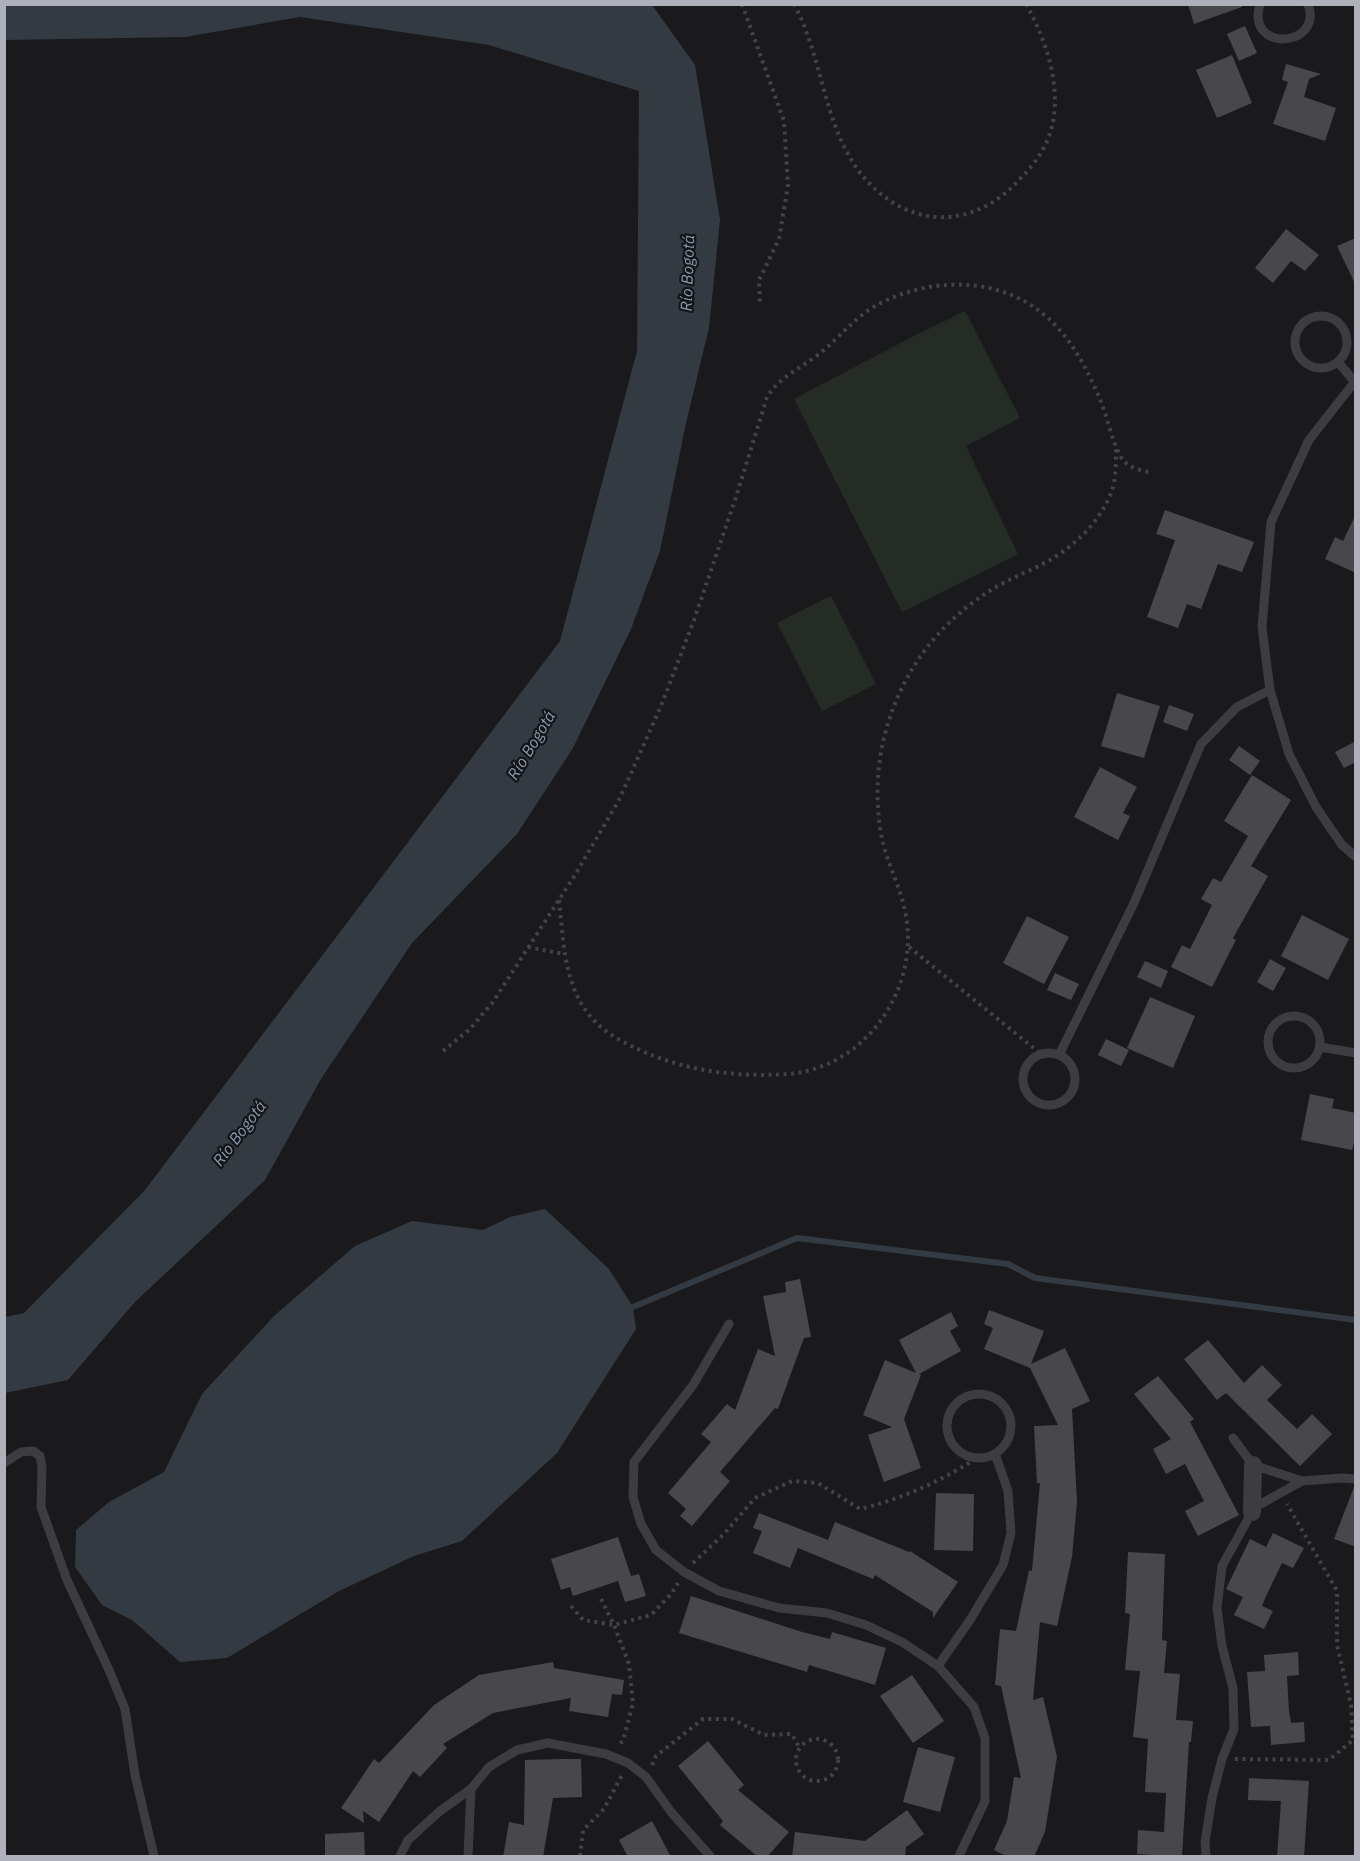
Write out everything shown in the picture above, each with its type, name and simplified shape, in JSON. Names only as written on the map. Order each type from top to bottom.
[{"type":"street","points":[[1252,1512],[1253,1465]]},
{"type":"lane","points":[[1260,4],[1257,15],[1263,30],[1269,36],[1284,40],[1293,39],[1306,27],[1309,19],[1308,4]]},
{"type":"lane","points":[[1322,316],[1338,322],[1347,338],[1344,355],[1338,362],[1330,367],[1322,368],[1306,364],[1300,358],[1295,343],[1296,334],[1305,321],[1322,316]]},
{"type":"lane","points":[[1338,362],[1355,380],[1310,440],[1271,522],[1262,627],[1270,690],[1289,754],[1316,807],[1342,845],[1356,857]]},
{"type":"lane","points":[[1059,1054],[1134,903],[1201,744],[1237,707],[1270,690]]},
{"type":"lane","points":[[1286,1017],[1303,1018],[1317,1029],[1320,1047],[1311,1062],[1295,1068],[1287,1067],[1273,1058],[1268,1043],[1269,1035],[1272,1027],[1286,1017]]},
{"type":"lane","points":[[1320,1047],[1356,1053]]},
{"type":"lane","points":[[1041,1054],[1059,1054],[1072,1066],[1075,1083],[1072,1092],[1058,1104],[1050,1105],[1034,1101],[1028,1095],[1023,1080],[1028,1064],[1041,1054]]},
{"type":"lane","points":[[729,1323],[693,1385],[634,1462],[633,1497],[641,1524],[656,1550],[684,1572],[720,1591],[769,1606],[827,1613],[866,1625],[902,1642],[938,1666],[974,1707],[985,1738],[985,1801],[959,1857]]},
{"type":"lane","points":[[977,1394],[996,1399],[1008,1413],[1011,1432],[1008,1441],[995,1454],[977,1458],[968,1456],[953,1445],[947,1427],[953,1408],[967,1396],[977,1394]]},
{"type":"lane","points":[[1233,1438],[1253,1465],[1302,1481]]},
{"type":"lane","points":[[4,1463],[21,1452],[33,1451],[40,1456],[41,1507],[67,1580],[125,1709],[135,1775],[154,1857]]},
{"type":"lane","points":[[938,1666],[970,1620],[1003,1565],[1011,1533],[1009,1502],[1008,1491],[995,1454]]},
{"type":"lane","points":[[1206,1857],[1205,1842],[1212,1798],[1222,1759],[1234,1728],[1233,1688],[1222,1646],[1218,1608],[1222,1566],[1252,1512],[1280,1492],[1302,1481],[1356,1479]]},
{"type":"lane","points":[[400,1857],[408,1840],[440,1811],[471,1789],[489,1767],[517,1750],[548,1743],[606,1754],[628,1763],[646,1778],[671,1812],[710,1857]]},
{"type":"lane","points":[[468,1857],[471,1789]]},
{"type":"path","points":[[742,4],[784,121],[788,185],[779,239],[759,280],[760,305]]},
{"type":"path","points":[[794,4],[800,15],[845,151],[868,182],[891,202],[917,214],[951,218],[977,211],[1007,194],[1030,168],[1048,139],[1053,112],[1054,87],[1042,39],[1026,4]]},
{"type":"path","points":[[443,1051],[470,1029],[493,1002],[619,800],[648,736],[694,620],[736,497],[761,412],[773,387],[818,355],[861,314],[909,291],[940,285],[986,286],[1023,301],[1043,313],[1064,334],[1099,396],[1116,445],[1127,464],[1135,469],[1152,473]]},
{"type":"path","points":[[559,899],[564,954],[577,997],[590,1016],[608,1032],[632,1046],[685,1067],[745,1076],[806,1071],[835,1060],[854,1047],[883,1018],[891,1004],[904,976],[909,946],[906,912],[884,846],[878,808],[877,785],[882,743],[894,707],[912,669],[923,652],[954,617],[998,585],[1053,558],[1088,529],[1109,498],[1113,484],[1116,445]]},
{"type":"path","points":[[909,946],[1041,1054]]},
{"type":"path","points":[[528,947],[564,954]]},
{"type":"path","points":[[571,1606],[584,1620],[614,1624],[651,1615],[672,1593],[684,1572],[724,1534],[755,1498],[792,1481],[818,1483],[860,1509],[890,1502],[944,1479],[977,1458]]},
{"type":"path","points":[[1222,1759],[1329,1760],[1353,1740],[1351,1705],[1337,1645],[1337,1591],[1280,1492]]},
{"type":"path","points":[[601,1599],[614,1624],[628,1664],[633,1703],[623,1741],[606,1754]]},
{"type":"path","points":[[1351,1705],[1356,1709]]},
{"type":"path","points":[[646,1778],[656,1756],[703,1719],[732,1719],[764,1735],[792,1734],[800,1749],[796,1762],[802,1775],[815,1781],[828,1778],[833,1774],[838,1763],[832,1746],[819,1740],[805,1743],[800,1749]]},
{"type":"path","points":[[580,1857],[583,1830],[604,1809],[628,1763]]},
{"type":"shaded area","points":[[965,311],[1020,418],[966,446],[1018,554],[902,612],[794,399]]},
{"type":"shaded area","points":[[831,596],[876,684],[822,711],[777,623]]},
{"type":"water","name":"Río Bogotá","points":[[4,5],[652,5],[695,65],[720,220],[709,328],[686,423],[660,551],[631,629],[573,748],[517,834],[412,943],[321,1079],[265,1180],[135,1302],[68,1380],[5,1393],[5,1317],[24,1313],[145,1190],[560,641],[637,351],[639,91],[489,45],[300,17],[185,37],[5,40]]},
{"type":"water","points":[[545,1209],[609,1269],[633,1307],[636,1329],[557,1453],[462,1541],[414,1556],[339,1591],[227,1658],[180,1662],[132,1620],[102,1605],[75,1567],[76,1530],[109,1502],[164,1472],[202,1394],[275,1315],[355,1246],[412,1221],[483,1230],[510,1217]]},
{"type":"building","points":[[1188,4],[1242,4],[1242,7],[1194,24]]},
{"type":"building","points":[[1245,26],[1257,53],[1239,61],[1227,34]]},
{"type":"building","points":[[1232,55],[1252,103],[1217,118],[1196,70]]},
{"type":"building","points":[[1286,64],[1321,74],[1309,79],[1304,97],[1336,108],[1325,141],[1273,124],[1288,82],[1282,80]]},
{"type":"building","points":[[1286,229],[1319,255],[1305,271],[1291,261],[1273,283],[1255,268]]},
{"type":"building","points":[[1356,238],[1356,286],[1337,246]]},
{"type":"building","points":[[1165,510],[1254,542],[1242,572],[1218,564],[1201,609],[1187,604],[1178,628],[1147,617],[1175,540],[1156,534]]},
{"type":"building","points":[[1356,514],[1356,573],[1325,559],[1335,537],[1343,541]]},
{"type":"building","points":[[1117,693],[1160,706],[1144,758],[1101,746]]},
{"type":"building","points":[[1169,705],[1194,714],[1187,731],[1163,722]]},
{"type":"building","points":[[1356,741],[1356,762],[1344,768],[1335,752]]},
{"type":"building","points":[[1239,746],[1260,761],[1250,775],[1229,760]]},
{"type":"building","points":[[1100,767],[1137,787],[1123,813],[1130,816],[1118,840],[1074,817]]},
{"type":"building","points":[[1252,775],[1291,800],[1251,866],[1268,876],[1233,938],[1236,940],[1212,987],[1171,967],[1182,945],[1190,949],[1212,905],[1201,899],[1213,878],[1221,882],[1248,836],[1224,821]]},
{"type":"building","points":[[1302,915],[1349,939],[1328,980],[1281,956]]},
{"type":"building","points":[[1027,916],[1069,937],[1044,984],[1003,963]]},
{"type":"building","points":[[1270,959],[1286,968],[1273,991],[1257,982]]},
{"type":"building","points":[[1145,961],[1168,971],[1161,988],[1137,977]]},
{"type":"building","points":[[1055,973],[1079,984],[1071,1000],[1047,990]]},
{"type":"building","points":[[1150,997],[1195,1016],[1173,1068],[1127,1048]]},
{"type":"building","points":[[1106,1039],[1129,1050],[1121,1066],[1098,1055]]},
{"type":"building","points":[[1310,1094],[1334,1099],[1332,1108],[1356,1113],[1356,1137],[1352,1150],[1301,1140]]},
{"type":"building","points":[[800,1279],[811,1337],[804,1338],[778,1409],[775,1408],[720,1472],[730,1481],[692,1526],[680,1516],[686,1509],[668,1493],[711,1442],[701,1434],[727,1404],[735,1410],[758,1349],[775,1356],[763,1296],[786,1292],[785,1282]]},
{"type":"building","points":[[989,1310],[1044,1331],[1031,1364],[1065,1348],[1090,1401],[1072,1409],[1077,1502],[1072,1557],[1057,1626],[1040,1622],[1033,1700],[1043,1697],[1057,1757],[1045,1832],[1034,1857],[1008,1857],[994,1850],[1007,1821],[1014,1777],[1021,1778],[1001,1686],[995,1685],[1000,1629],[1016,1631],[1029,1570],[1032,1571],[1040,1483],[1037,1483],[1034,1426],[1058,1425],[1030,1368],[984,1349],[993,1328],[984,1324]]},
{"type":"building","points":[[951,1312],[958,1326],[950,1331],[961,1351],[919,1374],[921,1375],[904,1419],[921,1468],[884,1482],[868,1435],[892,1427],[863,1415],[885,1360],[916,1373],[899,1340]]},
{"type":"building","points":[[1208,1340],[1244,1383],[1262,1365],[1282,1385],[1267,1400],[1297,1429],[1312,1414],[1332,1434],[1300,1466],[1226,1393],[1217,1400],[1184,1359]]},
{"type":"building","points":[[1158,1376],[1194,1419],[1190,1422],[1239,1515],[1198,1536],[1185,1511],[1204,1501],[1185,1464],[1166,1474],[1153,1449],[1171,1439],[1134,1394]]},
{"type":"building","points":[[1354,1487],[1356,1487],[1356,1547],[1334,1539]]},
{"type":"building","points":[[936,1493],[974,1494],[973,1551],[934,1550]]},
{"type":"building","points":[[759,1513],[828,1540],[835,1522],[910,1551],[958,1582],[933,1618],[933,1612],[875,1575],[873,1579],[798,1548],[790,1568],[753,1553],[762,1531],[753,1528]]},
{"type":"building","points":[[1273,1533],[1304,1548],[1293,1568],[1282,1563],[1262,1606],[1273,1611],[1264,1629],[1234,1615],[1243,1597],[1226,1589],[1250,1539],[1266,1547]]},
{"type":"building","points":[[618,1537],[631,1576],[639,1574],[646,1596],[625,1602],[618,1581],[573,1596],[570,1587],[561,1590],[551,1559]]},
{"type":"building","points":[[1128,1552],[1165,1554],[1162,1640],[1167,1641],[1164,1673],[1180,1674],[1176,1720],[1193,1721],[1191,1742],[1189,1742],[1182,1857],[1137,1854],[1138,1830],[1164,1832],[1166,1793],[1145,1792],[1148,1739],[1133,1737],[1140,1671],[1125,1670],[1130,1614],[1125,1613]]},
{"type":"building","points":[[691,1596],[802,1632],[830,1639],[832,1632],[886,1648],[875,1685],[809,1665],[807,1672],[679,1633]]},
{"type":"building","points":[[1298,1652],[1299,1675],[1287,1676],[1289,1711],[1291,1723],[1304,1722],[1305,1742],[1271,1745],[1270,1726],[1251,1727],[1247,1672],[1265,1671],[1264,1655]]},
{"type":"building","points":[[553,1662],[554,1668],[624,1680],[622,1695],[612,1694],[608,1717],[569,1711],[571,1698],[493,1713],[443,1744],[447,1748],[420,1777],[413,1771],[379,1822],[363,1811],[364,1823],[341,1808],[374,1759],[379,1763],[434,1705],[479,1675]]},
{"type":"building","points":[[912,1675],[944,1721],[913,1743],[880,1696]]},
{"type":"building","points":[[708,1741],[744,1785],[738,1790],[789,1832],[767,1857],[758,1857],[720,1825],[723,1821],[678,1766]]},
{"type":"building","points":[[918,1747],[955,1757],[940,1812],[903,1802]]},
{"type":"building","points":[[581,1759],[582,1797],[553,1798],[543,1857],[503,1857],[509,1822],[524,1825],[525,1760]]},
{"type":"building","points":[[1249,1778],[1309,1781],[1304,1857],[1277,1857],[1281,1801],[1248,1800]]},
{"type":"building","points":[[907,1810],[924,1834],[906,1847],[905,1857],[792,1857],[795,1832],[865,1841]]},
{"type":"building","points":[[652,1821],[671,1857],[628,1857],[619,1840]]},
{"type":"building","points":[[364,1832],[365,1857],[325,1857],[325,1834]]},
{"type":"waterway","points":[[633,1307],[797,1238],[1008,1264],[1035,1278],[1356,1320]]}]
